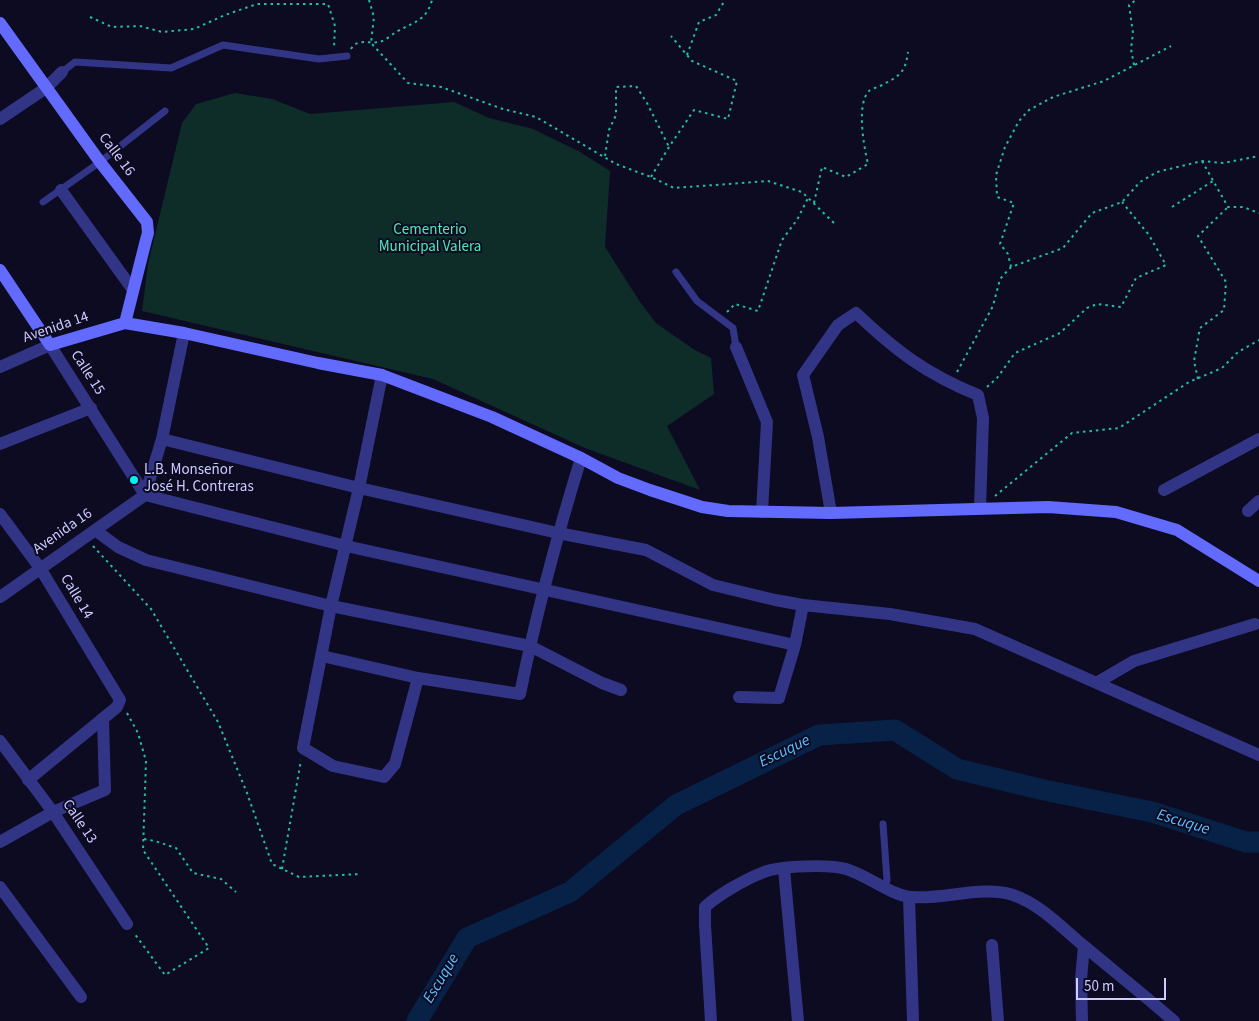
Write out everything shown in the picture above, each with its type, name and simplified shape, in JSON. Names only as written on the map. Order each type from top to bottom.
[{"type":"main road","name":"Calle 16","points":[[0,23],[100,162],[147,222],[148,233],[124,323]]},
{"type":"main road","name":"Calle 15","points":[[0,270],[50,345]]},
{"type":"main road","name":"Avenida 14","points":[[50,345],[124,323]]},
{"type":"main road","points":[[124,323],[184,333],[382,376],[492,417],[581,458],[618,478],[671,498],[702,507],[728,511],[831,513],[1048,507],[1116,512],[1177,530],[1258,579]]},
{"type":"street","points":[[0,119],[46,88],[62,72]]},
{"type":"street","points":[[61,190],[133,290]]},
{"type":"street","points":[[831,513],[818,437],[803,375],[838,325],[856,313],[885,341],[918,366],[950,384],[978,395],[982,418],[980,508]]},
{"type":"street","points":[[184,333],[162,439],[145,495],[346,546],[795,645]]},
{"type":"street","name":"Avenida 14","points":[[0,367],[50,345]]},
{"type":"street","name":"Calle 15","points":[[50,345],[145,495]]},
{"type":"street","points":[[736,346],[768,422],[762,512]]},
{"type":"street","points":[[382,376],[359,488],[331,606],[303,748],[333,766],[384,777],[394,764],[418,678]]},
{"type":"street","points":[[0,444],[90,408]]},
{"type":"street","points":[[162,439],[359,488],[558,533],[646,550],[714,585],[803,605],[890,614],[974,629],[1098,682],[1259,755]]},
{"type":"street","points":[[1164,490],[1259,439]]},
{"type":"street","points":[[322,656],[418,678],[520,694],[543,589],[581,458]]},
{"type":"street","name":"Avenida 16","points":[[0,597],[145,495]]},
{"type":"street","points":[[1248,511],[1259,501]]},
{"type":"street","name":"Calle 14","points":[[0,514],[40,568],[120,700]]},
{"type":"street","points":[[95,530],[118,547],[146,560],[331,606],[530,646],[602,683],[621,690]]},
{"type":"street","points":[[739,697],[779,698],[795,645],[803,605]]},
{"type":"street","points":[[1098,682],[1134,661],[1256,624]]},
{"type":"street","points":[[28,780],[117,707],[120,700]]},
{"type":"street","points":[[0,842],[53,812],[105,790],[102,719]]},
{"type":"street","name":"Calle 13","points":[[0,741],[53,812],[127,924]]},
{"type":"street","points":[[710,1021],[705,907],[715,898],[765,872],[811,865],[846,868],[897,894],[909,897],[926,898],[988,892],[1013,895],[1040,910],[1174,1021]]},
{"type":"street","points":[[784,869],[798,1021]]},
{"type":"street","points":[[0,887],[81,997]]},
{"type":"street","points":[[909,897],[914,1021]]},
{"type":"street","points":[[992,945],[998,1021]]},
{"type":"street","points":[[1082,1021],[1081,979],[1084,946]]},
{"type":"lane","points":[[62,72],[75,62],[171,68],[223,45],[319,59],[347,56]]},
{"type":"lane","points":[[43,202],[100,162],[165,111]]},
{"type":"lane","points":[[676,272],[697,300],[733,328],[736,346]]},
{"type":"lane","points":[[883,824],[886,880],[884,886]]},
{"type":"path","points":[[369,0],[374,17],[371,43]]},
{"type":"path","points":[[347,56],[353,45],[358,42],[381,42],[398,31],[418,22],[429,10],[432,0]]},
{"type":"path","points":[[687,55],[699,22],[716,15],[725,0]]},
{"type":"path","points":[[1134,65],[1130,49],[1133,33],[1129,5],[1136,0]]},
{"type":"path","points":[[90,17],[112,27],[140,26],[162,32],[194,29],[256,4],[328,4],[335,26],[334,57]]},
{"type":"path","points":[[651,177],[694,110],[728,120],[737,81],[692,60],[672,36]]},
{"type":"path","points":[[371,43],[408,82],[441,87],[503,109],[536,117],[616,164],[674,188],[768,181],[802,192],[835,224]]},
{"type":"path","points":[[1010,267],[1008,254],[1000,244],[1014,203],[997,197],[996,175],[1005,147],[1019,121],[1029,110],[1053,97],[1104,81],[1171,46]]},
{"type":"path","points":[[814,204],[822,167],[846,176],[868,164],[864,146],[862,105],[870,90],[899,77],[906,62],[908,52]]},
{"type":"path","points":[[605,157],[609,130],[616,115],[616,87],[636,86],[647,103],[669,147]]},
{"type":"path","points":[[950,384],[994,306],[1000,279],[1010,267],[1063,248],[1092,213],[1122,202],[1140,182],[1157,172],[1202,161],[1223,162],[1259,156]]},
{"type":"path","points":[[1202,161],[1228,207]]},
{"type":"path","points":[[1172,207],[1213,181]]},
{"type":"path","points":[[722,320],[728,310],[735,304],[758,311],[782,240],[808,198]]},
{"type":"path","points":[[978,395],[997,378],[1015,353],[1060,333],[1086,308],[1097,304],[1122,307],[1136,278],[1166,265],[1148,234],[1122,202]]},
{"type":"path","points":[[1198,378],[1194,360],[1200,328],[1224,310],[1226,282],[1198,236],[1228,207],[1242,207],[1259,213]]},
{"type":"path","points":[[995,496],[1072,433],[1119,428],[1189,382],[1222,368],[1238,352],[1259,340]]},
{"type":"path","points":[[84,537],[151,609],[218,722],[248,793],[272,864],[299,876],[361,874]]},
{"type":"path","points":[[120,700],[138,733],[146,761],[143,850],[209,948],[165,975],[127,924]]},
{"type":"path","points":[[282,869],[303,748]]},
{"type":"path","points":[[144,839],[176,848],[193,873],[222,879],[236,892]]},
{"type":"green space","name":"Cementerio Municipal Valera","points":[[235,93],[272,99],[310,114],[454,102],[489,118],[533,129],[580,152],[610,171],[605,247],[640,302],[656,323],[693,349],[711,358],[714,394],[667,426],[700,490],[585,448],[433,379],[142,311],[148,264],[182,123],[196,104]]},
{"type":"waterway","name":"Escuque","points":[[417,1021],[467,938],[570,892],[676,805],[819,735],[895,730],[957,769],[1044,790],[1152,812],[1246,842],[1259,842]]},
{"type":"place","name":"L.B. Monseñor José H. Contreras","points":[[134,480]]}]
